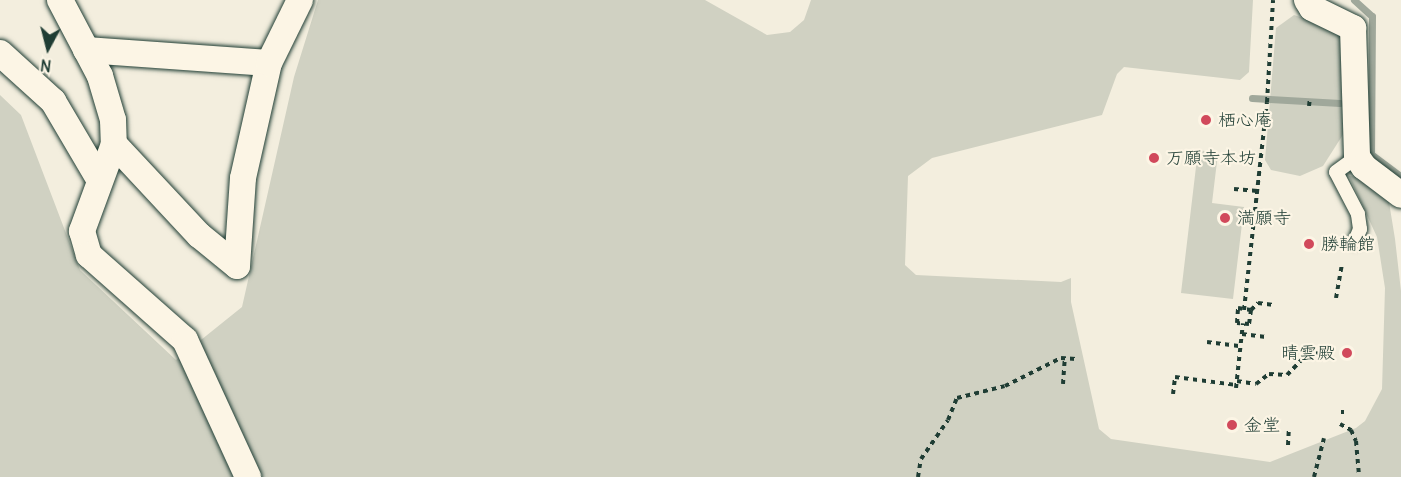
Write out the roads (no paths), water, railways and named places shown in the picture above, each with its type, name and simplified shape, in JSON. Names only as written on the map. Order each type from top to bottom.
[{"type":"street","points":[[60,0],[100,76],[113,120],[114,144],[99,179],[82,231],[89,255],[185,339],[249,477]]},
{"type":"street","points":[[114,144],[199,235],[237,266],[243,178],[269,63],[300,0]]},
{"type":"street","points":[[1306,0],[1312,8],[1350,23],[1356,36],[1358,157],[1364,167],[1401,195]]},
{"type":"street","points":[[86,50],[269,63]]},
{"type":"street","points":[[0,53],[53,102],[99,179]]},
{"type":"lane","points":[[1355,242],[1360,229],[1358,214],[1339,185],[1336,172],[1358,157]]},
{"type":"waterway","points":[[1354,0],[1372,16],[1371,154],[1401,177]]},
{"type":"waterway","points":[[1252,98],[1340,103]]},
{"type":"place","name":"栖心庵","points":[[1206,120]]},
{"type":"place","name":"万願寺本坊","points":[[1154,158]]},
{"type":"place","name":"満願寺","points":[[1225,218]]},
{"type":"place","name":"勝輪館","points":[[1309,244]]},
{"type":"place","name":"晴雲殿","points":[[1347,353]]},
{"type":"place","name":"金堂","points":[[1232,425]]}]
